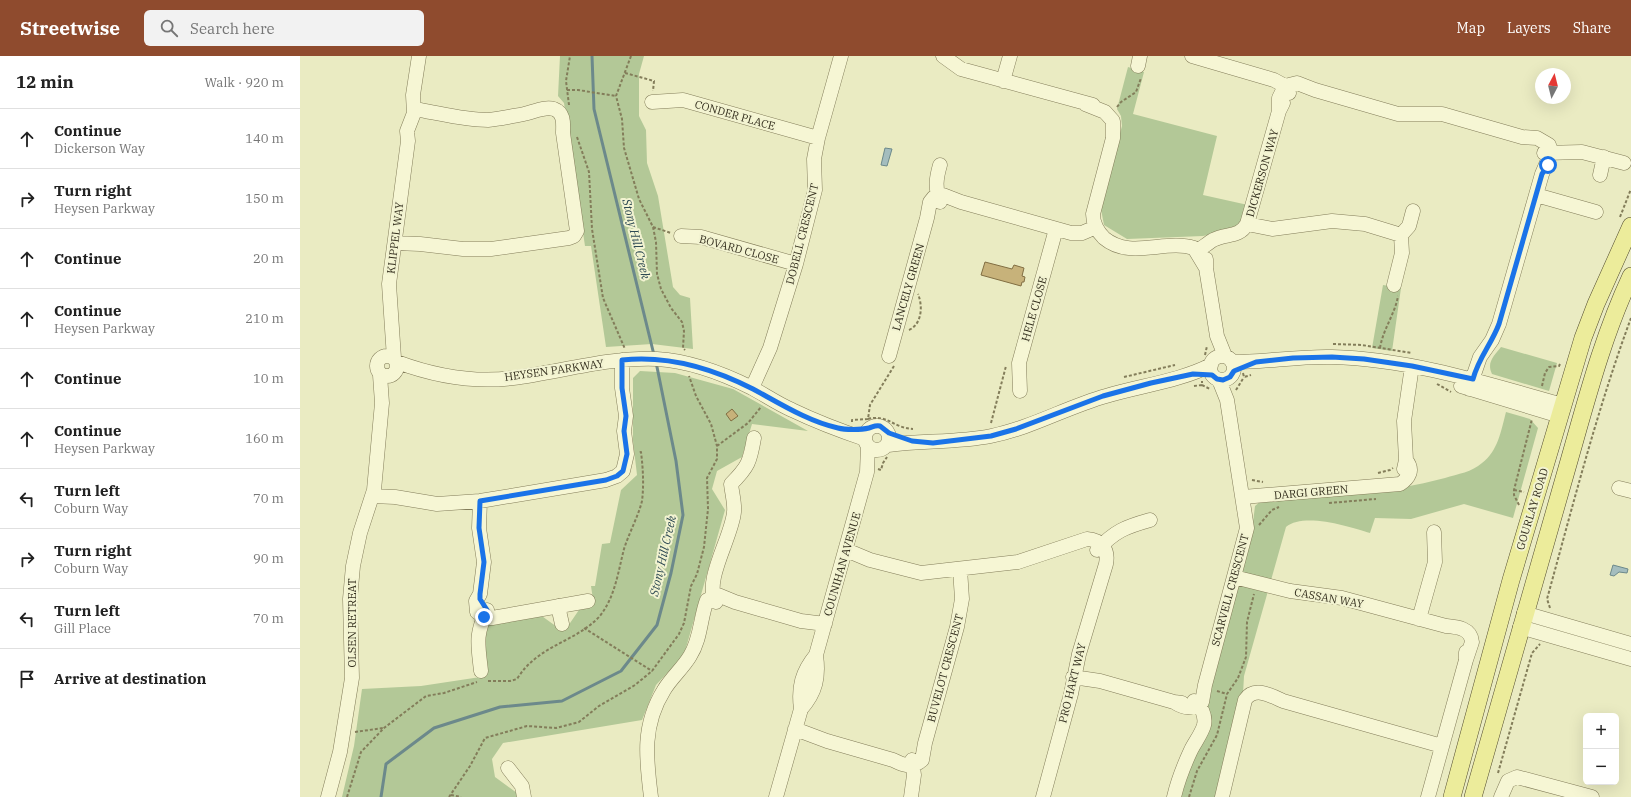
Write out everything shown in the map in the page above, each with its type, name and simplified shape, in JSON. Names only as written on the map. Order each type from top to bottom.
[{"type":"main road","name":"GOURLAY ROAD","points":[[1452,797],[1502,614],[1583,338],[1596,304],[1631,226]]},
{"type":"main road","name":"GOURLAY ROAD","points":[[1473,797],[1522,620],[1582,418],[1592,378],[1601,349],[1631,276]]},
{"type":"main road","name":"HEYSEN PARKWAY","points":[[1562,410],[1582,418]]},
{"type":"main road","points":[[1502,614],[1522,620]]},
{"type":"street","points":[[395,241],[463,249],[491,250],[569,238],[574,236],[577,231],[569,132],[552,115],[531,113],[488,120],[418,112],[416,86],[419,56]]},
{"type":"street","name":"DOBELL CRESCENT","points":[[749,387],[770,348],[796,264],[815,190],[814,159],[818,138],[841,56]]},
{"type":"street","points":[[943,56],[961,69],[1085,104],[1110,116],[1113,121],[1113,138],[1093,214],[1096,227],[1109,242],[1120,246],[1136,249],[1175,245],[1200,249],[1206,268],[1220,361]]},
{"type":"street","points":[[1003,81],[1010,56]]},
{"type":"street","points":[[1192,56],[1274,80],[1287,90],[1315,90],[1398,114],[1442,114],[1522,137],[1538,144],[1548,153],[1582,152],[1624,163]]},
{"type":"street","name":"DICKERSON WAY","points":[[1200,249],[1213,240],[1238,234],[1243,231],[1247,224],[1253,209],[1279,111],[1287,90]]},
{"type":"street","name":"CONDER PLACE","points":[[652,102],[683,100],[818,138]]},
{"type":"street","points":[[1085,104],[1097,105],[1114,111],[1119,118],[1119,124],[1117,132],[1113,138]]},
{"type":"street","name":"KLIPPEL WAY","points":[[390,366],[390,284],[408,141],[418,112]]},
{"type":"street","points":[[1471,384],[1480,357],[1492,340],[1499,324],[1548,153]]},
{"type":"street","points":[[1600,175],[1604,157]]},
{"type":"street","points":[[940,165],[936,181],[939,199],[961,202],[1071,233],[1082,233],[1096,227]]},
{"type":"street","points":[[1536,195],[1596,212]]},
{"type":"street","name":"LANCELY GREEN","points":[[893,358],[927,218],[939,199]]},
{"type":"street","points":[[1394,285],[1402,253],[1401,236],[1409,226],[1413,211]]},
{"type":"street","points":[[1247,224],[1272,229],[1332,221],[1365,224],[1401,236]]},
{"type":"street","name":"HELE CLOSE","points":[[1020,391],[1019,363],[1056,229]]},
{"type":"street","name":"BOVARD CLOSE","points":[[681,236],[701,237],[796,264]]},
{"type":"street","name":"HEYSEN PARKWAY","points":[[390,366],[480,379],[511,378],[626,360],[684,362],[712,370],[749,387],[792,410],[877,439],[915,441],[962,440],[991,436],[1016,429],[1103,396],[1193,374],[1220,361],[1256,362],[1293,358],[1332,357],[1378,361],[1433,371],[1471,384],[1562,410]]},
{"type":"street","points":[[373,493],[437,504],[475,501],[606,480],[617,476],[623,471],[627,454],[624,431],[626,416],[622,388],[626,360]]},
{"type":"street","name":"SCARVELL CRESCENT","points":[[1195,704],[1205,685],[1247,528],[1241,483],[1220,361]]},
{"type":"street","name":"OLSEN RETREAT","points":[[328,797],[343,732],[352,678],[350,600],[353,566],[360,533],[373,493],[382,403],[390,366]]},
{"type":"street","name":"DARGI GREEN","points":[[1243,497],[1323,492],[1377,486],[1402,476],[1406,460],[1404,421],[1412,366]]},
{"type":"street","points":[[651,797],[646,761],[650,721],[664,689],[691,656],[703,620],[715,598],[716,574],[734,513],[731,484],[745,470],[750,460],[754,438]]},
{"type":"street","name":"COUNIHAN AVENUE","points":[[776,797],[801,709],[807,702],[817,683],[818,670],[816,655],[877,439]]},
{"type":"street","points":[[475,501],[484,562],[480,599],[486,613],[478,635],[480,671]]},
{"type":"street","points":[[846,553],[921,573],[960,569],[1018,562],[1071,546],[1087,539],[1094,540],[1099,547],[1112,534],[1124,527],[1150,520]]},
{"type":"street","points":[[1419,618],[1436,562],[1434,532]]},
{"type":"street","name":"PRO HART WAY","points":[[1043,797],[1071,694],[1074,674],[1103,570],[1099,547]]},
{"type":"street","name":"BUVELOT CRESCENT","points":[[912,763],[919,755],[925,743],[957,627],[962,599],[960,569]]},
{"type":"street","name":"CASSAN WAY","points":[[1234,576],[1290,591],[1342,598],[1419,618],[1446,626],[1463,636],[1466,641],[1466,660],[1428,797]]},
{"type":"street","points":[[715,598],[735,602],[825,627]]},
{"type":"street","points":[[486,613],[513,613],[588,601]]},
{"type":"street","points":[[558,606],[562,624]]},
{"type":"street","points":[[1522,620],[1547,619],[1631,644]]},
{"type":"street","points":[[1522,620],[1543,633],[1631,659]]},
{"type":"street","points":[[1074,674],[1174,702],[1195,704],[1199,734],[1178,780],[1174,797]]},
{"type":"street","points":[[1222,794],[1242,718],[1254,701],[1261,699],[1282,701],[1442,746]]},
{"type":"street","points":[[794,732],[893,760],[912,763],[914,775],[911,797]]},
{"type":"street","points":[[508,768],[522,786],[524,797]]},
{"type":"street","points":[[1501,797],[1508,781],[1517,777],[1592,797]]},
{"type":"path","points":[[570,56],[566,81],[570,113]]},
{"type":"path","points":[[1114,111],[1121,102],[1136,92],[1140,65]]},
{"type":"path","points":[[625,73],[654,81],[652,102]]},
{"type":"path","points":[[567,90],[603,93],[616,96]]},
{"type":"path","points":[[569,132],[589,172],[592,229],[603,298],[623,343],[626,360]]},
{"type":"path","points":[[653,228],[681,236]]},
{"type":"path","points":[[1378,361],[1381,344],[1396,308],[1398,295],[1394,285]]},
{"type":"path","points":[[905,332],[916,326],[922,303],[918,292]]},
{"type":"path","points":[[1547,619],[1550,608],[1547,599],[1578,485],[1603,398],[1631,318]]},
{"type":"path","points":[[869,470],[881,470],[883,463],[870,405],[892,372],[893,358]]},
{"type":"path","points":[[717,446],[748,423],[769,398]]},
{"type":"path","points":[[877,439],[883,418],[898,427],[919,430],[915,441]]},
{"type":"path","points":[[845,428],[852,420],[877,439]]},
{"type":"path","points":[[347,797],[361,752],[384,728],[426,696],[444,693],[478,682],[510,681],[517,679],[522,671],[539,655],[584,628],[599,616],[611,596],[620,572],[624,550],[641,502],[643,468],[641,452],[627,454]]},
{"type":"path","points":[[1324,503],[1364,502],[1393,468],[1395,461],[1406,460]]},
{"type":"path","points":[[1241,483],[1254,479],[1257,482],[1268,483]]},
{"type":"path","points":[[1514,490],[1526,492]]},
{"type":"path","points":[[1258,530],[1266,516],[1272,510],[1281,506]]},
{"type":"path","points":[[1189,797],[1197,772],[1217,735],[1227,694],[1238,678],[1246,657],[1246,622],[1256,582]]},
{"type":"path","points":[[584,628],[652,672]]},
{"type":"path","points":[[1498,774],[1532,653],[1539,647],[1543,633]]},
{"type":"path","points":[[343,732],[362,732],[384,728]]},
{"type":"path","points":[[451,794],[461,797]]},
{"type":"green space","points":[[560,56],[644,56],[639,74],[639,116],[646,130],[647,163],[658,196],[673,287],[680,295],[690,298],[693,349],[652,344],[606,347],[591,246],[585,246],[564,103],[558,96]]},
{"type":"green space","points":[[1128,67],[1144,72],[1133,114],[1217,136],[1203,195],[1248,205],[1243,227],[1203,236],[1127,239],[1104,225],[1100,204],[1122,126],[1121,116],[1117,109]]},
{"type":"green space","points":[[1383,285],[1401,288],[1392,351],[1372,348]]},
{"type":"green space","points":[[1501,347],[1557,363],[1549,391],[1492,374],[1490,370],[1491,362]]},
{"type":"green space","points":[[640,371],[675,373],[733,389],[808,431],[752,424],[742,457],[717,471],[712,489],[725,510],[684,655],[656,685],[642,720],[503,743],[492,759],[495,777],[517,793],[518,797],[342,797],[354,746],[362,689],[421,686],[487,676],[483,632],[485,625],[491,621],[539,614],[557,627],[568,626],[581,607],[594,606],[591,586],[595,586],[602,544],[610,543],[621,490],[637,475],[633,441],[633,378]]},
{"type":"green space","points":[[1506,412],[1530,419],[1538,428],[1513,518],[1464,504],[1411,519],[1375,518],[1370,533],[1327,522],[1315,521],[1294,523],[1286,527],[1244,676],[1243,694],[1215,797],[1180,797],[1184,782],[1202,742],[1205,707],[1252,531],[1255,506],[1261,501],[1331,497],[1377,492],[1445,478],[1469,471],[1482,463],[1492,453],[1498,440]]},
{"type":"water","points":[[885,148],[892,149],[887,166],[881,165]]},
{"type":"water","points":[[1613,565],[1628,569],[1627,573],[1619,572],[1614,576],[1610,575]]},
{"type":"building","points":[[985,262],[1012,269],[1014,265],[1024,268],[1022,276],[1025,277],[1024,282],[1022,282],[1021,286],[981,275]]},
{"type":"building","points":[[732,409],[738,416],[731,421],[726,414]]},
{"type":"waterway","name":"Stony Hill Creek","points":[[592,56],[594,109],[654,355]]},
{"type":"waterway","name":"Stony Hill Creek","points":[[381,797],[386,764],[434,728],[500,707],[562,701],[621,671],[657,625],[671,573],[683,515],[676,461],[656,362]]},
{"type":"route","points":[[484,617],[487,610],[480,599],[484,562],[479,528],[480,501],[606,480],[617,476],[623,471],[627,454],[624,431],[626,416],[622,388],[622,360],[656,359],[684,362],[712,370],[752,388],[792,410],[839,429],[869,428],[876,425],[884,427],[889,433],[912,441],[933,443],[991,436],[1016,429],[1103,396],[1151,383],[1193,374],[1212,375],[1219,380],[1227,379],[1233,374],[1234,371],[1256,362],[1293,358],[1332,357],[1364,359],[1412,366],[1473,379],[1480,357],[1492,340],[1499,324],[1542,174],[1548,165]]}]
